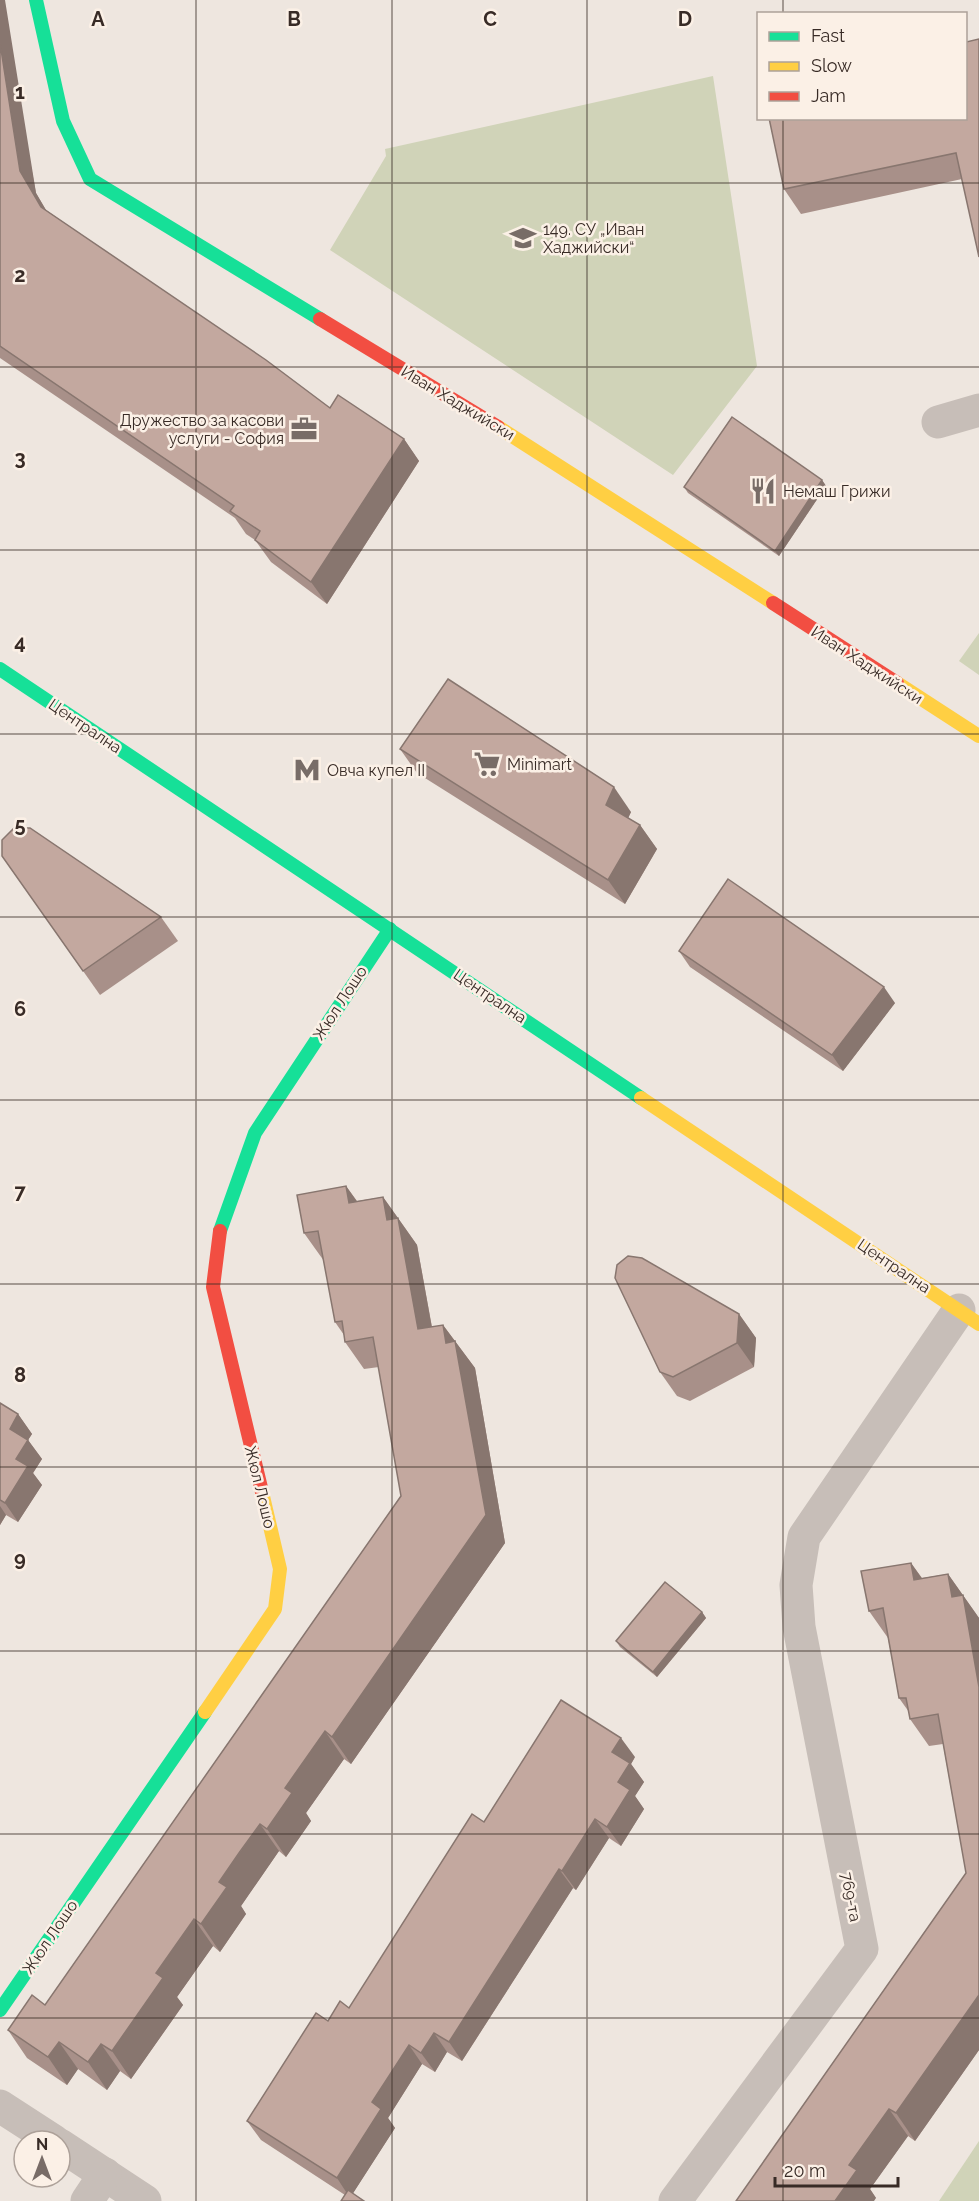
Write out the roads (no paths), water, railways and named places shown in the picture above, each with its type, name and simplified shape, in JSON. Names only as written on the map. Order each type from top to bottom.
[{"type":"street","name":"Иван Хаджийски","points":[[36,0],[63,121],[90,179],[506,432],[979,736]]},
{"type":"street","points":[[938,423],[979,410]]},
{"type":"street","name":"Централна","points":[[0,669],[969,1317]]},
{"type":"street","name":"Жюл Лошо","points":[[0,2010],[275,1609],[280,1569],[213,1287],[220,1231],[255,1133],[390,929]]},
{"type":"street","name":"769-та","points":[[675,2201],[861,1949],[799,1627],[795,1585],[804,1537],[969,1317]]},
{"type":"street","points":[[0,2106],[35,2129]]},
{"type":"street","points":[[72,2153],[145,2201]]},
{"type":"street","points":[[87,2201],[105,2174]]},
{"type":"place","name":"149. СУ „Иван Хаджийски“","points":[[523,238]]},
{"type":"place","name":"Дружество за касови услуги - София","points":[[304,429]]},
{"type":"place","name":"Немаш Грижи","points":[[763,491]]},
{"type":"place","name":"Minimart","points":[[487,764]]},
{"type":"place","name":"Овча купел II","points":[[307,770]]}]
